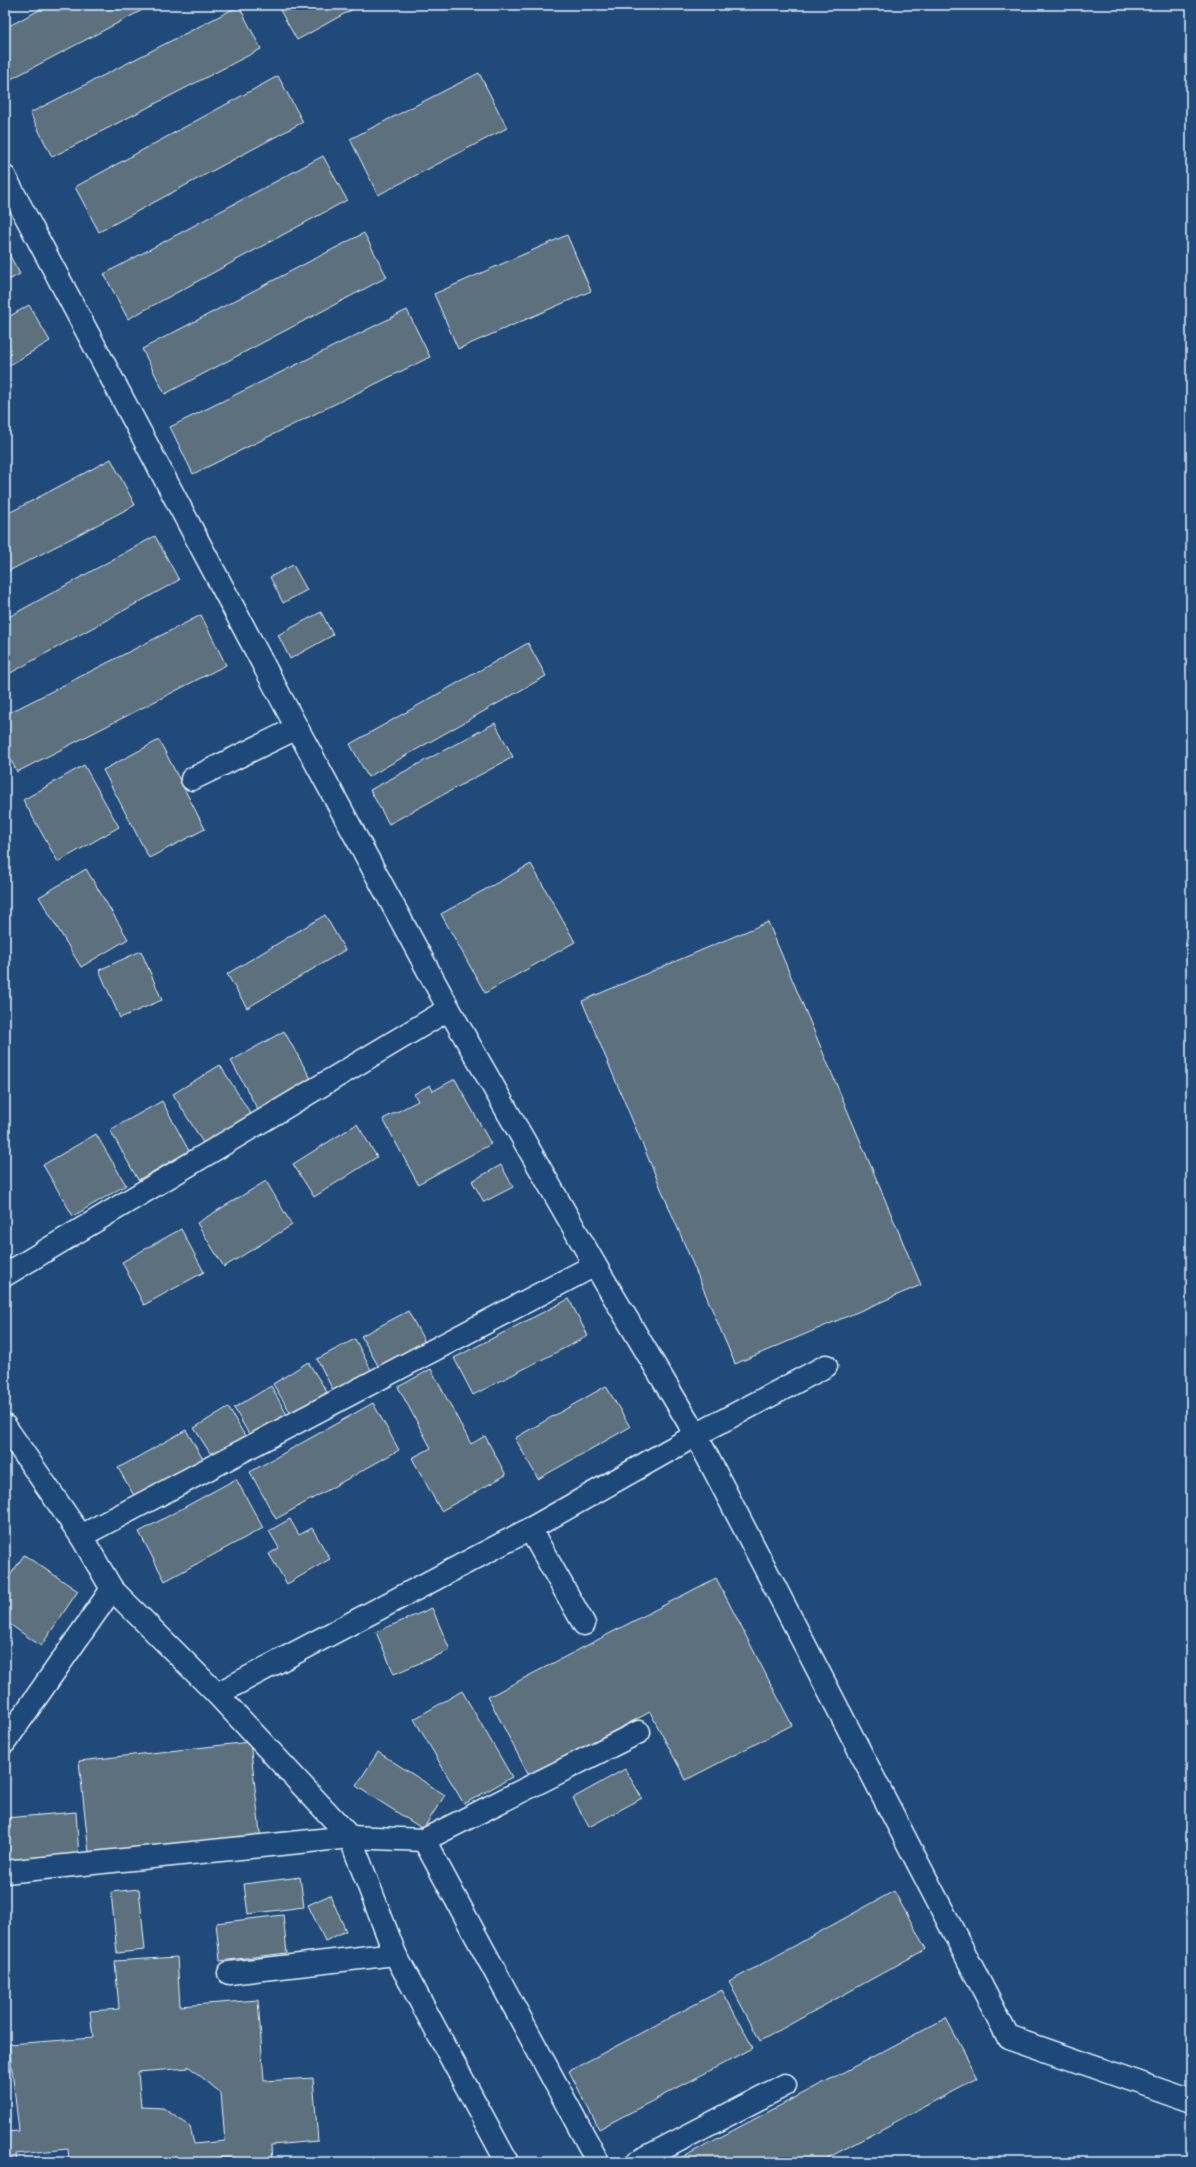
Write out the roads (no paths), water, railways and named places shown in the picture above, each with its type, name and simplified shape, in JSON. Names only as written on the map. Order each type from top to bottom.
[{"type":"street","points":[[5,177],[296,728],[449,1009],[595,1265],[696,1435],[1008,2037],[1191,2101]]},
{"type":"street","points":[[192,779],[296,728]]},
{"type":"street","points":[[5,1275],[449,1009]]},
{"type":"street","points":[[81,1536],[595,1265]]},
{"type":"street","points":[[217,1694],[530,1528],[696,1435],[826,1366]]},
{"type":"street","points":[[5,1426],[81,1536],[112,1589],[217,1694],[350,1837],[395,1954],[507,2162]]},
{"type":"street","points":[[530,1528],[584,1624]]},
{"type":"street","points":[[5,1742],[112,1589]]},
{"type":"street","points":[[5,1872],[350,1837],[424,1840],[639,1732]]},
{"type":"street","points":[[424,1840],[598,2162]]},
{"type":"street","points":[[228,1973],[395,1954]]},
{"type":"street","points":[[637,2162],[785,2085]]}]
